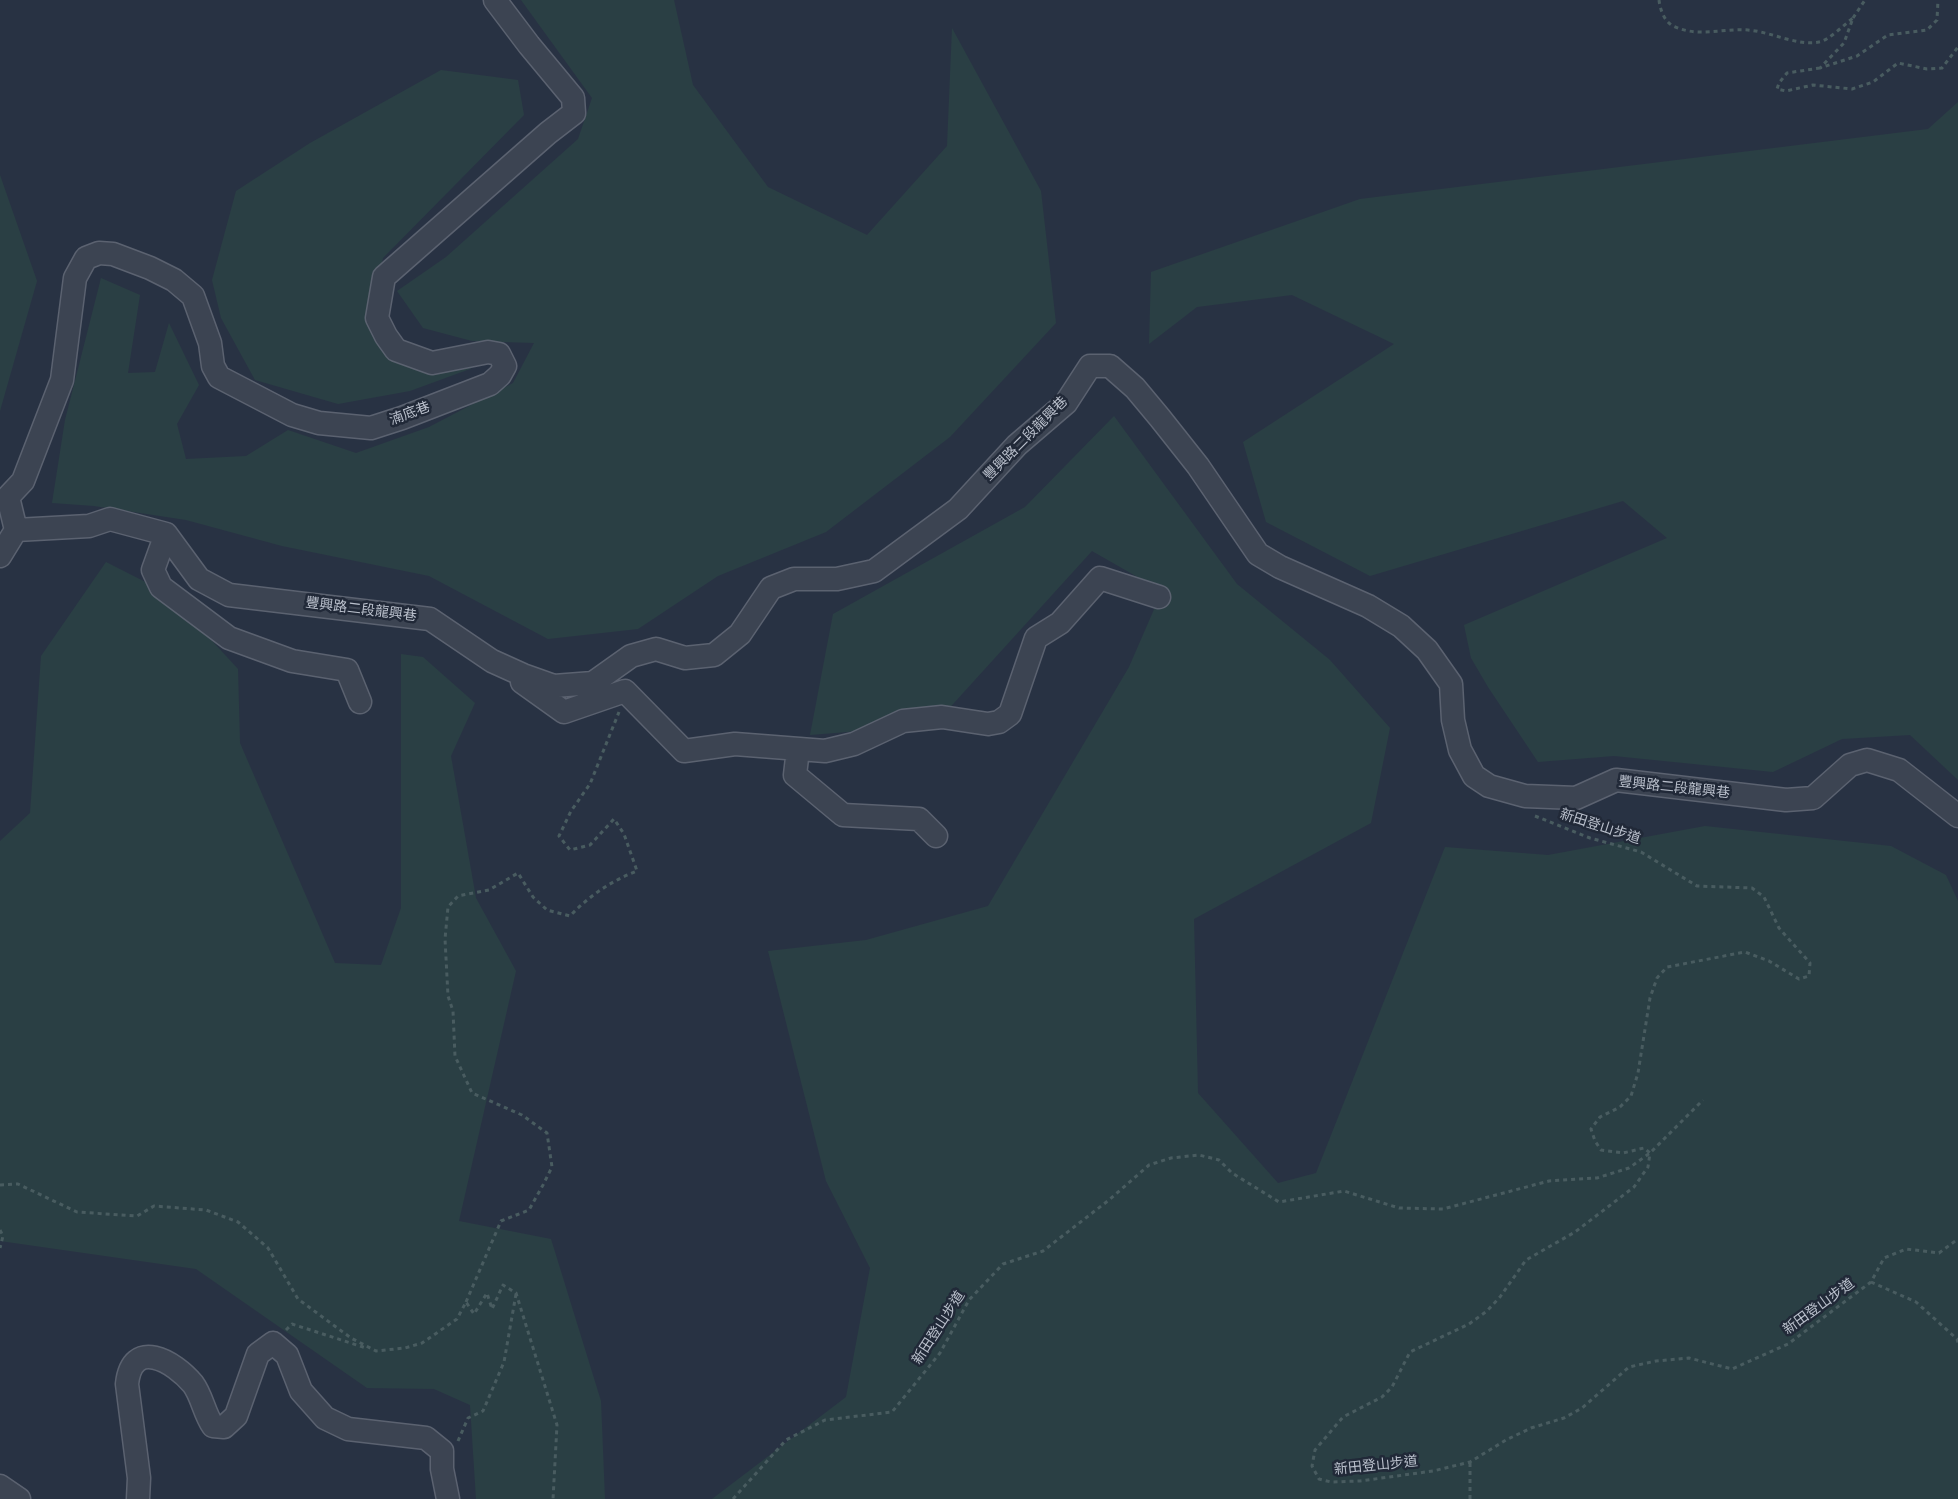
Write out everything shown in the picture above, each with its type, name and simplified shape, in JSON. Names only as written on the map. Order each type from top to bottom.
[{"type":"street","name":"湳底巷","points":[[16,530],[8,497],[23,481],[62,380],[75,278],[86,258],[99,253],[113,254],[150,268],[174,280],[193,296],[210,343],[213,366],[219,377],[292,415],[319,424],[371,428],[490,384],[500,375],[505,366],[499,354],[488,352],[432,363],[396,350],[377,318],[384,277],[548,133],[574,114],[573,98],[495,0]]},
{"type":"street","name":"豐興路二段龍興巷","points":[[166,534],[199,579],[229,595],[430,619],[492,661],[522,675],[554,686],[593,683],[632,656],[656,649],[685,658],[714,655],[740,634],[771,588],[794,579],[837,579],[874,571],[958,509],[1017,445],[1066,403],[1090,366],[1110,366],[1134,388],[1198,466],[1258,554],[1280,567],[1368,606],[1401,626],[1428,650],[1451,684],[1453,720],[1460,750],[1474,776],[1489,786],[1525,796],[1576,798],[1616,780],[1786,800],[1814,798],[1850,765],[1867,760],[1899,770],[1958,816]]},
{"type":"street","points":[[0,556],[16,530],[89,526],[110,519],[166,534],[153,570],[161,587],[228,638],[292,661],[348,670],[360,702]]},
{"type":"street","points":[[492,661],[564,712],[625,691],[684,751],[735,744],[826,751],[854,744],[904,721],[942,717],[988,724],[999,722],[1010,714],[1036,638],[1060,623],[1100,578],[1159,597]]},
{"type":"street","points":[[798,749],[796,775],[843,815],[919,819],[936,836]]},
{"type":"street","points":[[138,1499],[139,1478],[128,1384],[129,1372],[135,1361],[147,1356],[158,1357],[178,1370],[193,1385],[213,1426],[224,1427],[236,1416],[258,1354],[273,1343],[287,1355],[301,1391],[326,1418],[348,1429],[426,1438],[442,1451],[442,1469],[448,1499]]},
{"type":"street","points":[[0,1486],[19,1499]]},
{"type":"path","points":[[1659,0],[1660,10],[1671,25],[1700,34],[1750,30],[1806,43],[1822,42],[1853,18]]},
{"type":"path","points":[[1820,68],[1844,43],[1853,18],[1865,0]]},
{"type":"path","points":[[1938,0],[1937,20],[1927,30],[1888,35],[1857,56],[1820,68],[1787,73],[1777,89],[1786,91],[1813,85],[1852,89],[1874,82],[1898,64],[1927,69],[1942,68],[1958,47]]},
{"type":"path","points":[[273,1343],[292,1324],[376,1351],[405,1348],[422,1343],[457,1319],[501,1222],[529,1210],[552,1167],[547,1133],[522,1115],[472,1093],[455,1056],[453,1012],[448,996],[445,939],[448,907],[458,896],[489,890],[518,874],[533,897],[547,910],[570,916],[585,900],[621,877],[637,871],[624,834],[614,818],[590,844],[570,850],[559,836],[571,811],[590,784],[616,724],[625,691]]},
{"type":"path","name":"新田登山步道","points":[[1529,813],[1590,838],[1641,852],[1697,886],[1752,888],[1764,897],[1779,928],[1810,963],[1809,976],[1799,979],[1768,961],[1745,952],[1667,967],[1658,978],[1650,998],[1638,1073],[1631,1096],[1620,1107],[1600,1117],[1591,1130],[1601,1150],[1623,1153],[1644,1148],[1650,1153]]},
{"type":"path","points":[[1650,1153],[1703,1100]]},
{"type":"path","name":"新田登山步道","points":[[1650,1153],[1648,1167],[1634,1187],[1575,1232],[1526,1260],[1500,1297],[1487,1310],[1469,1324],[1410,1352],[1392,1387],[1382,1397],[1343,1417],[1315,1450],[1312,1466],[1319,1479],[1331,1482],[1360,1481],[1424,1472],[1470,1462],[1506,1440],[1531,1428],[1564,1418],[1582,1408],[1629,1367],[1656,1361],[1689,1358],[1732,1369],[1788,1344],[1871,1282],[1884,1258],[1906,1250],[1939,1253],[1958,1239]]},
{"type":"path","name":"新田登山步道","points":[[733,1499],[786,1440],[825,1420],[892,1412],[940,1353],[968,1300],[1003,1264],[1043,1251],[1109,1200],[1149,1165],[1171,1158],[1199,1155],[1219,1160],[1232,1173],[1279,1202],[1344,1191],[1399,1208],[1443,1209],[1549,1181],[1597,1178],[1629,1168],[1650,1153]]},
{"type":"path","points":[[0,1185],[18,1184],[77,1212],[137,1216],[154,1206],[206,1210],[238,1222],[268,1248],[298,1299],[351,1338],[376,1351]]},
{"type":"path","points":[[0,1230],[3,1236],[0,1248]]},
{"type":"path","name":"新田登山步道","points":[[1871,1282],[1916,1302],[1957,1339],[1958,1343]]},
{"type":"path","points":[[466,1302],[474,1314],[487,1293],[492,1309],[503,1285],[516,1293],[558,1426],[554,1499]]},
{"type":"path","points":[[442,1451],[457,1444],[468,1418],[483,1412],[504,1362],[516,1293]]},
{"type":"path","points":[[1470,1462],[1470,1499]]},
{"type":"green space","points":[[521,0],[674,0],[693,85],[768,187],[867,235],[947,146],[952,28],[1041,191],[1056,323],[950,437],[826,532],[718,576],[638,629],[548,639],[429,576],[282,546],[186,520],[94,506],[52,503],[65,420],[101,278],[140,295],[128,373],[155,372],[169,323],[199,385],[177,424],[186,459],[246,456],[288,430],[356,453],[429,427],[513,383],[534,343],[472,341],[423,328],[397,291],[446,257],[578,139],[592,98]]},
{"type":"green space","points":[[441,70],[518,80],[524,115],[383,258],[371,318],[392,354],[476,365],[470,369],[410,391],[338,404],[255,380],[221,318],[212,280],[236,191],[310,143]]},
{"type":"green space","points":[[1958,102],[1958,780],[1910,735],[1842,739],[1773,772],[1614,756],[1538,762],[1471,658],[1464,625],[1667,538],[1623,501],[1370,576],[1266,522],[1243,442],[1394,344],[1292,295],[1197,307],[1149,344],[1151,272],[1360,199],[1928,129]]},
{"type":"green space","points":[[0,175],[37,281],[0,411]]},
{"type":"green space","points":[[1114,416],[1237,584],[1330,660],[1390,728],[1371,823],[1194,919],[1198,1093],[1278,1183],[1316,1173],[1445,847],[1548,855],[1705,826],[1891,846],[1946,875],[1958,901],[1958,1499],[712,1499],[846,1397],[870,1268],[826,1181],[768,951],[866,940],[988,906],[1129,667],[1162,591],[1092,551],[934,725],[810,735],[833,614],[1025,507]]},
{"type":"green space","points":[[106,562],[169,594],[238,669],[240,743],[335,963],[381,965],[401,908],[401,654],[423,657],[475,703],[451,756],[476,898],[516,971],[459,1221],[551,1239],[601,1401],[605,1499],[476,1499],[470,1405],[434,1389],[367,1388],[196,1269],[0,1241],[0,841],[30,813],[41,656]]}]
